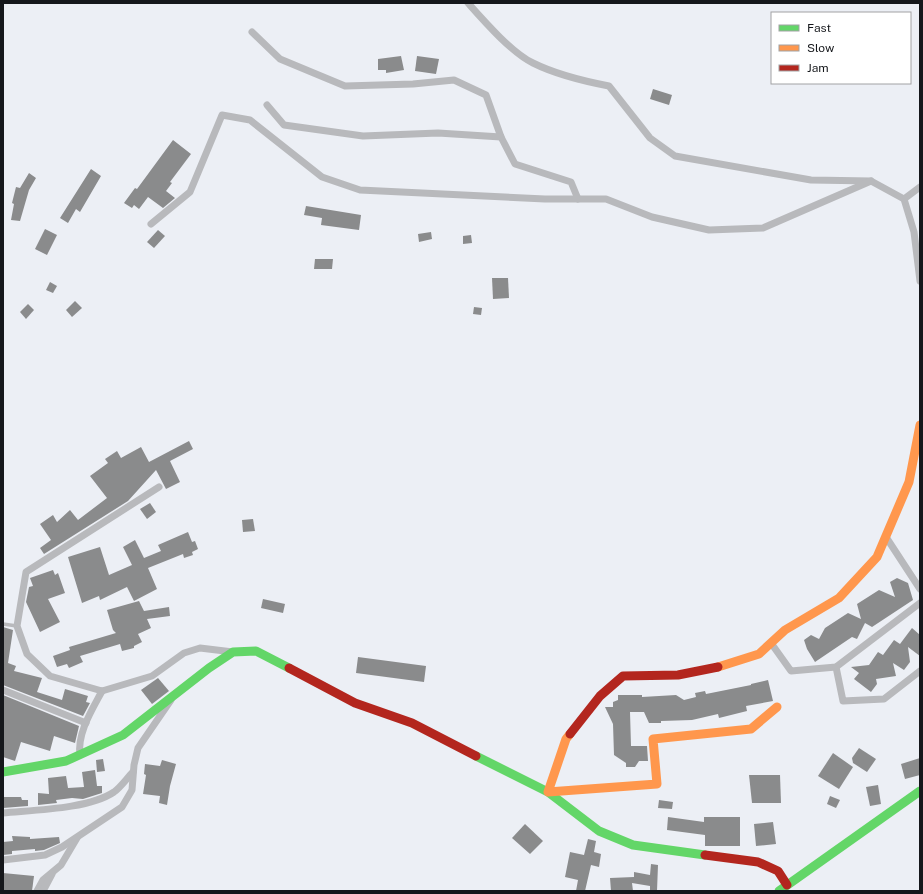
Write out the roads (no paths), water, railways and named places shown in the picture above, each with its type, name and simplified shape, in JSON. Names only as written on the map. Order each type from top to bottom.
[{"type":"main road","points":[[548,792],[566,739],[600,696],[623,676],[678,675],[709,670],[759,654],[785,630],[839,598],[877,557],[909,482],[919,431]]},
{"type":"main road","points":[[3,772],[66,761],[124,735],[173,696],[233,652],[256,651],[355,702],[412,723],[548,792],[599,831],[633,845],[758,862],[778,871],[783,888],[920,790]]},
{"type":"main road","points":[[548,792],[657,784],[653,739],[751,729],[777,707]]},
{"type":"street","points":[[468,3],[502,40],[532,63],[577,79],[609,86],[650,138],[675,156],[811,180],[871,181],[904,199],[914,232],[920,281]]},
{"type":"street","points":[[252,32],[280,59],[345,86],[414,84],[454,80],[486,95],[501,137],[515,164],[571,182],[578,199]]},
{"type":"street","points":[[268,105],[284,125],[363,136],[438,133],[501,137]]},
{"type":"street","points":[[151,224],[190,192],[222,115],[250,120],[322,177],[360,190],[606,199],[652,217],[709,230],[763,228],[871,181]]},
{"type":"street","points":[[904,199],[920,187]]},
{"type":"street","points":[[159,487],[26,572],[17,626],[26,654],[50,676],[102,691],[152,676],[184,653],[200,648],[233,652]]},
{"type":"street","points":[[886,537],[920,589]]},
{"type":"street","points":[[771,643],[791,671],[836,667],[920,603]]},
{"type":"street","points":[[836,667],[843,701],[884,699],[920,671]]},
{"type":"street","points":[[3,690],[86,723]]},
{"type":"street","points":[[80,755],[79,746],[86,723],[102,691]]},
{"type":"street","points":[[3,860],[45,855],[62,847],[122,807],[132,790],[133,772],[138,748],[154,727],[173,696]]},
{"type":"street","points":[[3,813],[40,810],[98,800],[115,791],[133,772]]},
{"type":"street","points":[[37,891],[43,880],[61,865],[78,837]]},
{"type":"street","points":[[43,891],[54,871]]},
{"type":"lane","points":[[3,624],[17,626]]}]
